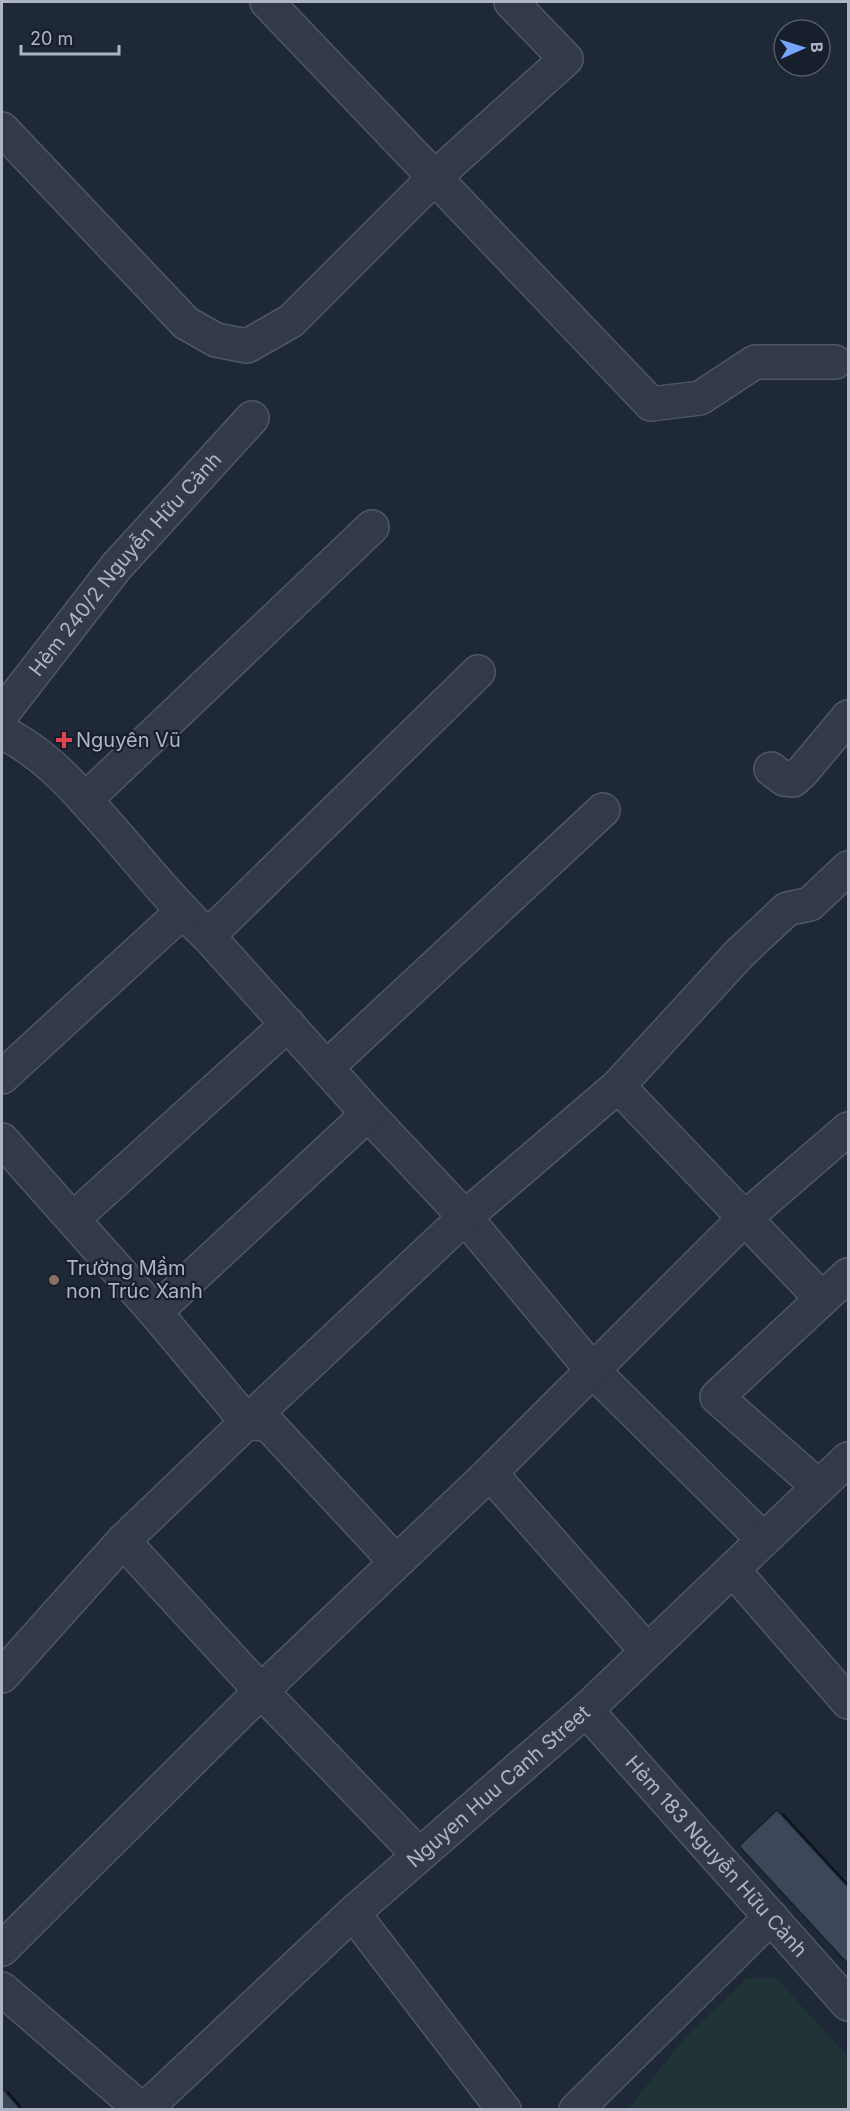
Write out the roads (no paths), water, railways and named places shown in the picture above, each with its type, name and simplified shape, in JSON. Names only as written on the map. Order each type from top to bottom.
[{"type":"street","points":[[267,2],[651,404],[700,398],[755,362],[835,362]]},
{"type":"street","points":[[2,129],[186,323],[216,340],[246,346],[291,321],[435,177],[566,59],[511,2]]},
{"type":"street","name":"Hẻm 240/2 Nguyễn Hữu Cảnh","points":[[2,714],[116,567],[252,418]]},
{"type":"street","points":[[85,800],[372,527]]},
{"type":"street","points":[[208,936],[478,672]]},
{"type":"street","points":[[771,769],[784,779],[793,780],[849,717]]},
{"type":"street","points":[[2,732],[20,741],[57,769],[142,863],[182,912],[208,936],[368,1114],[465,1217],[593,1371],[763,1539]]},
{"type":"street","points":[[327,1067],[603,810]]},
{"type":"street","points":[[6,1661],[123,1541],[465,1217],[618,1086],[739,954],[787,909],[810,904],[849,868]]},
{"type":"street","points":[[2,1077],[182,912]]},
{"type":"street","points":[[73,1220],[288,1024]]},
{"type":"street","points":[[618,1086],[822,1299]]},
{"type":"street","points":[[155,1312],[368,1114]]},
{"type":"street","points":[[2,1949],[261,1691],[490,1473],[745,1218],[849,1129]]},
{"type":"street","points":[[2,1140],[155,1312],[247,1422],[269,1425],[396,1562]]},
{"type":"street","points":[[818,1486],[717,1397],[849,1275]]},
{"type":"street","name":"Nguyen Huu Canh Street","points":[[143,2109],[352,1913],[586,1710],[818,1486],[849,1459]]},
{"type":"street","points":[[490,1473],[647,1652]]},
{"type":"street","points":[[123,1541],[261,1691],[418,1855]]},
{"type":"street","points":[[733,1570],[849,1702]]},
{"type":"street","name":"Hẻm 183 Nguyễn Hữu Cảnh","points":[[586,1710],[849,2004]]},
{"type":"street","points":[[352,1913],[504,2109]]},
{"type":"street","points":[[576,2109],[771,1917]]},
{"type":"street","points":[[2,1989],[143,2109]]},
{"type":"place","name":"Nguyên Vũ","points":[[64,740]]},
{"type":"place","name":"Trường Mầm non Trúc Xanh","points":[[54,1280]]}]
